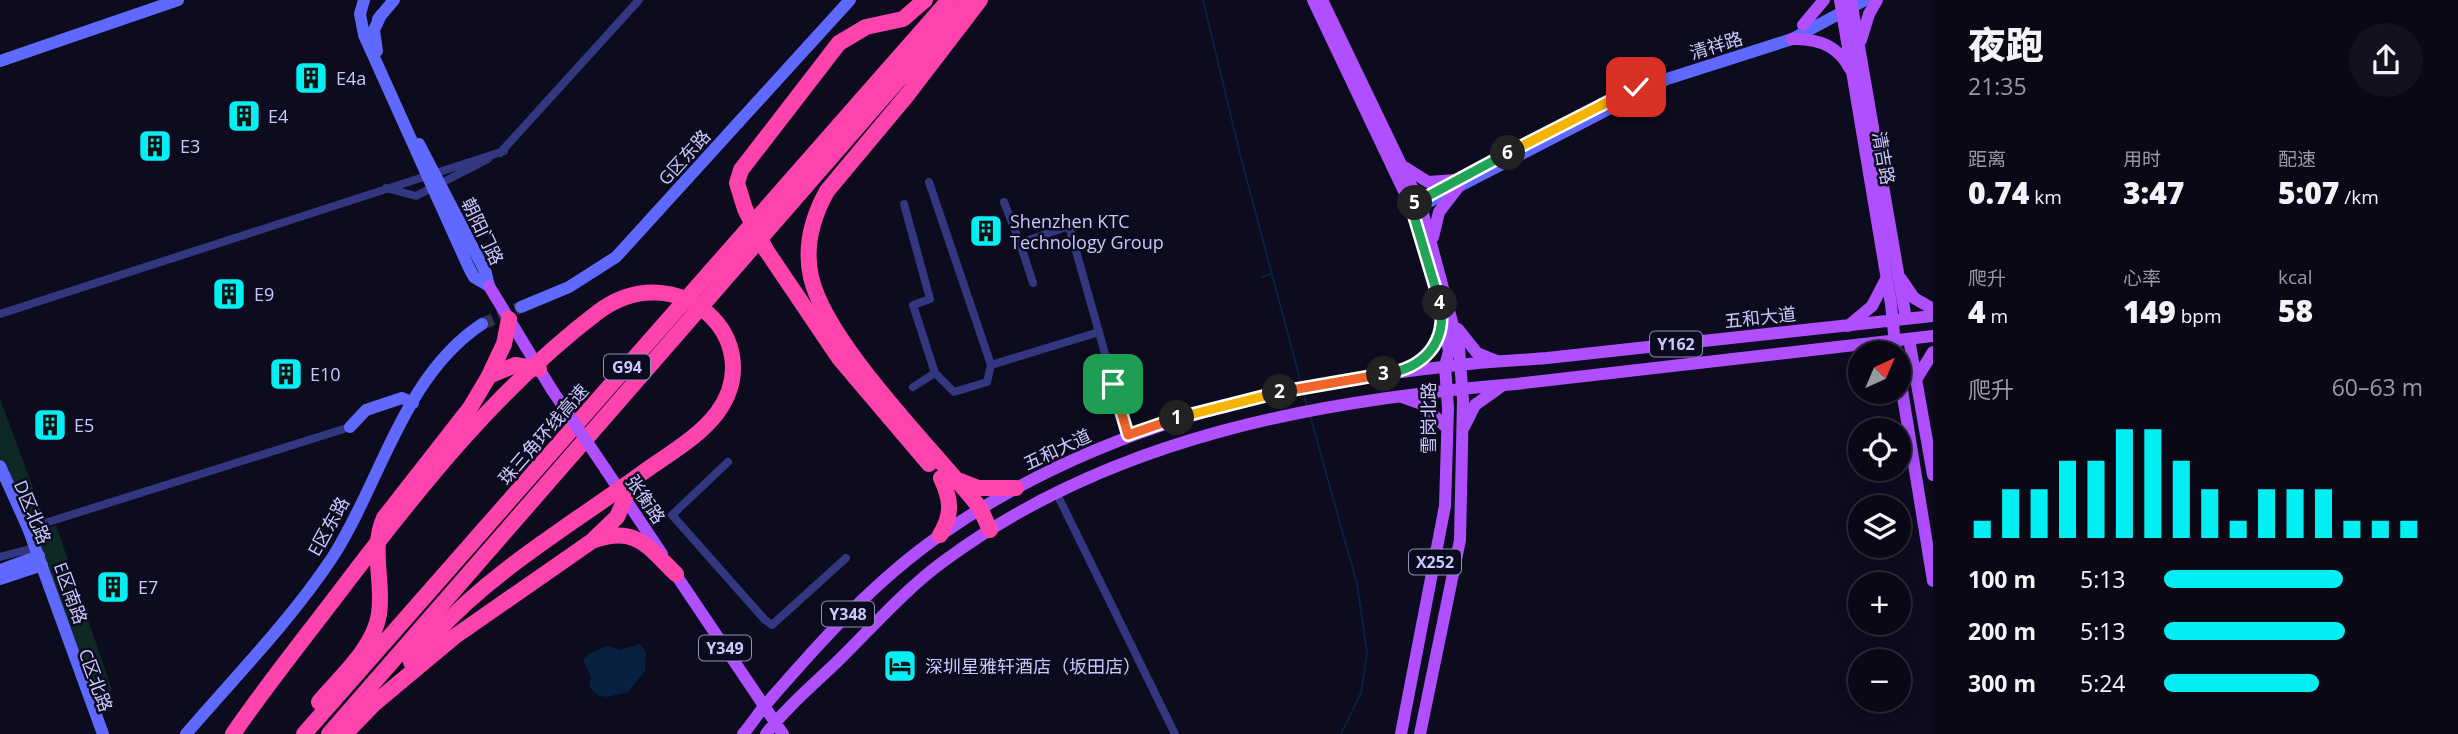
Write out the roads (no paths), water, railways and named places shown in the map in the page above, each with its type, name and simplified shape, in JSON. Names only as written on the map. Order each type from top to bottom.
[{"type":"highway","points":[[925,0],[903,19],[855,32],[830,51],[741,170],[737,183],[766,250],[788,287],[989,530]]},
{"type":"highway","name":"珠三角环线高速","points":[[304,734],[949,0]]},
{"type":"highway","name":"珠三角环线高速","points":[[329,734],[968,0]]},
{"type":"highway","points":[[872,388],[819,301],[809,265],[810,230],[817,209],[841,171],[908,94],[980,0]]},
{"type":"highway","points":[[233,734],[424,481],[505,393],[551,351],[613,302],[642,291],[680,295],[709,314],[720,327],[730,355],[730,383],[717,412],[684,442],[480,590],[436,633],[345,734]]},
{"type":"highway","points":[[293,734],[360,653],[377,623],[379,531],[384,518],[471,408],[503,344],[509,319]]},
{"type":"highway","points":[[489,376],[515,365],[539,369]]},
{"type":"highway","points":[[944,475],[978,488],[1016,488]]},
{"type":"highway","points":[[940,535],[947,524],[950,504],[944,475]]},
{"type":"highway","points":[[375,703],[453,637],[592,541],[617,517],[625,499]]},
{"type":"highway","points":[[592,541],[617,534],[634,536],[676,574]]},
{"type":"main road","name":"雪岗北路","points":[[1313,0],[1417,204],[1432,272],[1461,365],[1463,428],[1460,540],[1420,734]]},
{"type":"main road","name":"雪岗北路","points":[[1322,0],[1400,162],[1433,241],[1449,323],[1449,351],[1445,366],[1445,506],[1401,734]]},
{"type":"main road","points":[[1804,25],[1824,0]]},
{"type":"main road","points":[[1860,51],[1864,26],[1877,0]]},
{"type":"main road","name":"清吉路","points":[[1846,4],[1860,51],[1892,274],[1891,321],[1894,341]]},
{"type":"main road","name":"清吉路","points":[[1846,4],[1853,76],[1892,274],[1906,319]]},
{"type":"main road","points":[[1792,39],[1805,38],[1829,46],[1840,54],[1853,76]]},
{"type":"main road","points":[[1400,162],[1410,172],[1428,182],[1458,183]]},
{"type":"main road","points":[[1433,241],[1439,212],[1458,183]]},
{"type":"main road","points":[[1848,326],[1878,297],[1892,274],[1914,298],[1933,309]]},
{"type":"main road","name":"张衡路","points":[[489,286],[552,390],[764,707],[782,729]]},
{"type":"main road","name":"五和大道","points":[[743,734],[854,607],[940,535],[1016,488],[1128,435],[1200,411],[1316,384],[1445,366],[1933,316]]},
{"type":"main road","points":[[1405,372],[1430,352],[1449,323],[1477,353],[1500,362]]},
{"type":"main road","name":"Y162","points":[[1906,341],[1933,336]]},
{"type":"main road","points":[[1909,339],[1933,475]]},
{"type":"main road","name":"Y162","points":[[1447,388],[1847,346]]},
{"type":"main road","points":[[1917,378],[1933,352]]},
{"type":"main road","points":[[1463,428],[1475,405],[1503,384]]},
{"type":"main road","name":"Y348","points":[[766,734],[782,729],[900,598],[943,561],[989,530],[1056,492],[1136,456],[1181,441],[1286,414],[1447,388]]},
{"type":"main road","points":[[1398,396],[1422,404],[1447,429]]},
{"type":"main road","points":[[1904,404],[1933,581]]},
{"type":"street","points":[[0,61],[178,0]]},
{"type":"street","name":"朝阳门路","points":[[364,0],[360,14],[364,35],[428,173],[486,274],[489,286]]},
{"type":"street","points":[[364,35],[394,0]]},
{"type":"street","points":[[385,188],[410,196],[435,187],[505,151],[639,0]]},
{"type":"street","name":"G区东路","points":[[521,307],[569,287],[616,257],[850,0]]},
{"type":"street","name":"清祥路","points":[[1458,183],[1660,75],[1804,25],[1846,4],[1865,0]]},
{"type":"street","name":"清祥路","points":[[1417,204],[1667,79],[1792,39],[1846,4]]},
{"type":"street","name":"朝阳门路","points":[[381,15],[374,30],[377,50],[428,173]]},
{"type":"street","points":[[0,314],[428,173],[505,151]]},
{"type":"street","points":[[904,204],[930,299],[913,305],[935,373],[954,393],[986,382],[991,365],[929,182]]},
{"type":"street","points":[[1004,202],[1032,283]]},
{"type":"street","points":[[1020,243],[1069,226],[1128,435]]},
{"type":"street","points":[[1906,319],[1909,339]]},
{"type":"street","name":"E区东路","points":[[186,734],[309,590],[333,556],[414,402],[460,338],[482,324]]},
{"type":"street","points":[[991,365],[1099,332]]},
{"type":"street","points":[[913,387],[935,373]]},
{"type":"street","points":[[26,529],[350,427],[366,410],[402,398],[414,402]]},
{"type":"street","points":[[728,462],[672,515],[765,620],[772,625],[846,558]]},
{"type":"street","name":"E区南路","points":[[0,466],[103,734]]},
{"type":"street","name":"D区北路","points":[[0,480],[26,529]]},
{"type":"street","points":[[1056,492],[1175,734]]},
{"type":"street","points":[[0,557],[36,559]]},
{"type":"street","points":[[0,570],[36,559]]},
{"type":"street","points":[[0,579],[36,559]]},
{"type":"street","name":"C区北路","points":[[36,559],[97,734]]},
{"type":"water","points":[[640,644],[646,652],[645,671],[628,692],[607,697],[598,695],[589,687],[591,677],[583,660],[589,654],[607,646],[620,650]]},
{"type":"waterway","points":[[1203,0],[1241,158],[1301,383]]},
{"type":"waterway","points":[[1262,277],[1271,274]]},
{"type":"waterway","points":[[1304,395],[1307,406]]},
{"type":"waterway","points":[[1310,415],[1357,584],[1367,653],[1361,693],[1341,734]]},
{"type":"tunnel","points":[[482,324],[521,307]]},
{"type":"place","name":"E4a","points":[[311,78]]},
{"type":"place","name":"E4","points":[[244,116]]},
{"type":"place","name":"E3","points":[[155,146]]},
{"type":"place","name":"Shenzhen KTC Technology Group","points":[[986,231]]},
{"type":"place","name":"E9","points":[[229,294]]},
{"type":"place","name":"E10","points":[[286,374]]},
{"type":"place","name":"E5","points":[[50,425]]},
{"type":"place","name":"E7","points":[[113,587]]},
{"type":"place","name":"深圳星雅轩酒店（坂田店）","points":[[900,666]]}]
